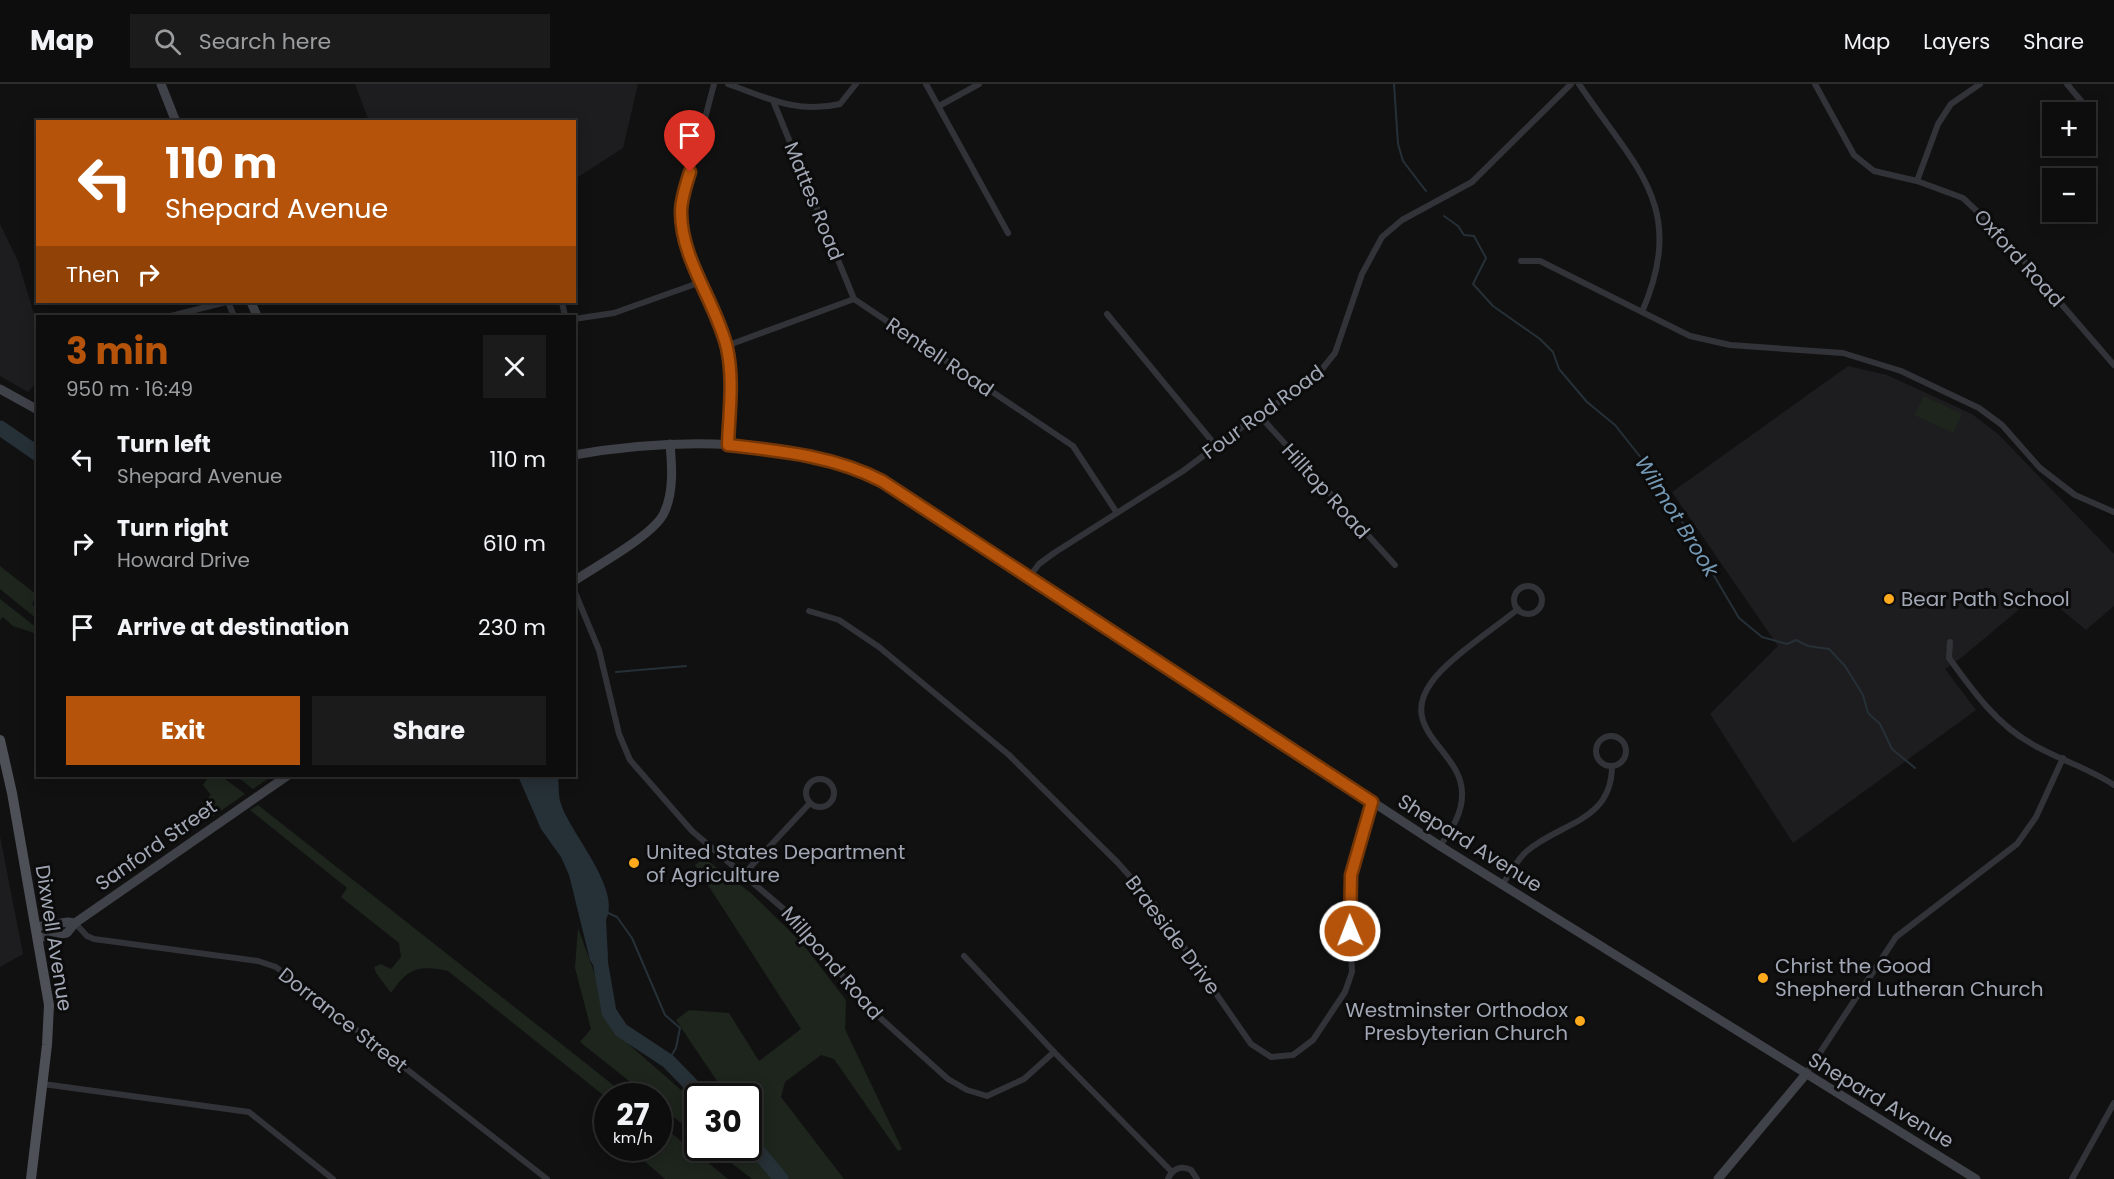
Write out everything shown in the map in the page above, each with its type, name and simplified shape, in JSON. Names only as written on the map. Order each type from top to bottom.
[{"type":"main road","points":[[161,84],[175,120]]},
{"type":"main road","points":[[0,389],[36,409]]},
{"type":"main road","points":[[576,580],[650,530],[663,515],[670,493],[670,444]]},
{"type":"main road","name":"Shepard Avenue","points":[[576,454],[625,446],[728,445],[823,459],[864,471],[1030,576],[1440,846],[1976,1179]]},
{"type":"main road","name":"Dixwell Avenue","points":[[0,740],[12,793],[50,1015],[31,1179]]},
{"type":"main road","name":"Sanford Street","points":[[37,932],[68,922],[75,923],[286,777]]},
{"type":"main road","points":[[1718,1179],[1806,1074]]},
{"type":"street","points":[[714,84],[681,210],[686,240],[726,346],[731,382],[728,445]]},
{"type":"street","points":[[728,84],[774,103],[821,108],[840,104],[856,84]]},
{"type":"street","points":[[926,84],[1008,233]]},
{"type":"street","points":[[939,106],[979,84]]},
{"type":"street","name":"Four Rod Road","points":[[1030,576],[1039,564],[1054,553],[1314,379],[1328,364],[1342,338],[1368,260],[1391,227],[1472,182],[1571,84]]},
{"type":"street","points":[[1579,84],[1638,168],[1657,205],[1661,241],[1655,282],[1642,312]]},
{"type":"street","name":"Oxford Road","points":[[1815,84],[1854,155],[1874,171],[1917,181],[1963,198],[1999,232],[2114,365]]},
{"type":"street","points":[[1917,181],[1938,124],[1951,104],[1980,84]]},
{"type":"street","points":[[2067,84],[2082,102]]},
{"type":"street","name":"Mattes Road","points":[[774,103],[854,299]]},
{"type":"street","points":[[1521,261],[1540,261],[1690,336],[1720,343],[1843,354],[1900,371],[1979,408],[2002,425],[2040,468],[2075,495],[2114,512]]},
{"type":"street","points":[[576,319],[614,313],[701,282]]},
{"type":"street","points":[[726,346],[854,299]]},
{"type":"street","name":"Rentell Road","points":[[854,299],[1073,446],[1117,513]]},
{"type":"street","points":[[175,315],[223,303]]},
{"type":"street","points":[[1107,314],[1216,446]]},
{"type":"street","name":"Hilltop Road","points":[[1259,415],[1395,566]]},
{"type":"street","points":[[1530,587],[1539,592],[1542,601],[1537,611],[1528,614],[1518,609],[1515,598],[1521,589],[1530,587]]},
{"type":"street","name":"Millpond Road","points":[[576,595],[599,650],[619,734],[630,760],[692,831],[799,922],[867,1006],[957,1085],[987,1096],[1024,1079],[1054,1053]]},
{"type":"street","points":[[1440,846],[1455,823],[1462,791],[1451,761],[1429,736],[1423,722],[1425,694],[1439,673],[1518,609]]},
{"type":"street","name":"Braeside Drive","points":[[809,611],[839,620],[879,647],[1009,755],[1118,863],[1152,901],[1251,1044],[1271,1057],[1293,1055],[1313,1040],[1345,992],[1352,972],[1348,910],[1351,875],[1372,802]]},
{"type":"street","points":[[1950,642],[1949,658],[1990,711],[2019,736],[2114,785]]},
{"type":"street","points":[[1612,736],[1623,742],[1626,750],[1621,763],[1612,766],[1599,761],[1596,752],[1599,742],[1612,736]]},
{"type":"street","points":[[1806,1074],[1896,937],[2018,843],[2036,817],[2063,759]]},
{"type":"street","points":[[1502,885],[1525,852],[1545,837],[1592,815],[1609,785],[1612,766]]},
{"type":"street","points":[[820,778],[830,783],[834,793],[829,804],[821,807],[810,803],[805,792],[808,784],[820,778]]},
{"type":"street","points":[[743,875],[810,803]]},
{"type":"street","name":"Dorrance Street","points":[[75,923],[87,936],[94,939],[258,961],[276,967],[547,1179]]},
{"type":"street","points":[[964,956],[1054,1053],[1172,1172]]},
{"type":"street","points":[[42,1084],[249,1112],[333,1179]]},
{"type":"street","points":[[2072,1179],[2114,1103]]},
{"type":"street","points":[[1168,1179],[1178,1168],[1187,1168],[1197,1179]]},
{"type":"shaded area","points":[[355,84],[638,84],[623,148],[576,178],[576,120],[369,120]]},
{"type":"shaded area","points":[[0,224],[18,261],[36,321],[36,375],[33,387],[28,392],[0,376]]},
{"type":"shaded area","name":"Bear Path School","points":[[1848,366],[1887,375],[1972,414],[1998,434],[2114,554],[2114,606],[2086,630],[2040,592],[1945,669],[1976,710],[1793,843],[1710,714],[1778,646],[1672,492]]},
{"type":"shaded area","points":[[1924,396],[1962,414],[1953,433],[1914,415]]},
{"type":"shaded area","points":[[0,566],[36,594],[32,604],[36,608],[36,618],[0,589]]},
{"type":"shaded area","points":[[0,599],[36,627],[36,630],[34,633],[13,626],[3,617],[0,620]]},
{"type":"shaded area","points":[[204,777],[222,777],[245,794],[212,817],[202,803],[211,795],[203,785],[207,779]]},
{"type":"shaded area","points":[[237,777],[271,777],[253,789]]},
{"type":"shaded area","points":[[518,777],[558,777],[561,804],[566,816],[601,877],[609,907],[606,920],[608,958],[603,981],[590,960],[569,875],[561,857],[541,829]]},
{"type":"shaded area","points":[[258,805],[611,1083],[594,1083],[594,1088],[448,971],[429,968],[415,970],[403,978],[391,993],[374,967],[381,964],[391,969],[401,957],[399,943],[341,897],[347,888],[250,810]]},
{"type":"shaded area","points":[[0,836],[23,954],[0,967]]},
{"type":"shaded area","points":[[704,858],[751,893],[802,943],[846,1000],[845,1029],[902,1149],[898,1151],[834,1059],[821,1055],[785,1082],[781,1097],[844,1179],[752,1179],[729,1161],[762,1161],[762,1083],[718,1083],[676,1020],[689,1010],[729,1013],[759,1061],[801,1029],[695,865]]},
{"type":"shaded area","points":[[578,928],[617,1034],[684,1093],[684,1125],[672,1116],[672,1083],[632,1083],[580,1042],[591,1029],[575,968]]},
{"type":"shaded area","points":[[672,1134],[684,1143],[684,1161],[706,1161],[728,1179],[665,1179],[644,1161],[672,1161]]},
{"type":"waterway","name":"Wilmot Brook","points":[[1394,84],[1398,144],[1403,161],[1426,191]]},
{"type":"waterway","name":"Wilmot Brook","points":[[1444,216],[1458,226],[1464,235],[1474,236],[1486,258],[1473,284],[1493,306],[1540,339],[1553,352],[1559,369],[1587,402],[1615,425],[1654,474],[1739,618],[1762,637],[1787,644],[1796,640],[1808,646],[1829,649],[1845,666],[1863,695],[1868,713],[1880,724],[1892,749],[1915,768]]},
{"type":"waterway","points":[[0,428],[36,453]]},
{"type":"waterway","points":[[616,672],[686,666]]},
{"type":"waterway","points":[[606,912],[617,917],[632,938],[665,1015],[680,1028],[676,1048],[668,1061]]},
{"type":"waterway","points":[[600,960],[609,1012],[621,1030],[668,1061],[689,1083]]},
{"type":"waterway","points":[[762,1156],[781,1179]]},
{"type":"place","name":"Bear Path School","points":[[1889,599]]},
{"type":"place","name":"United States Department of Agriculture","points":[[634,863]]},
{"type":"place","name":"Christ the Good Shepherd Lutheran Church","points":[[1763,978]]},
{"type":"place","name":"Westminster Orthodox Presbyterian Church","points":[[1580,1021]]},
{"type":"route","points":[[690,172],[681,210],[682,226],[691,256],[726,346],[731,382],[728,445],[800,454],[846,464],[864,471],[1001,557],[1372,802],[1351,875],[1348,910],[1350,931]]}]
